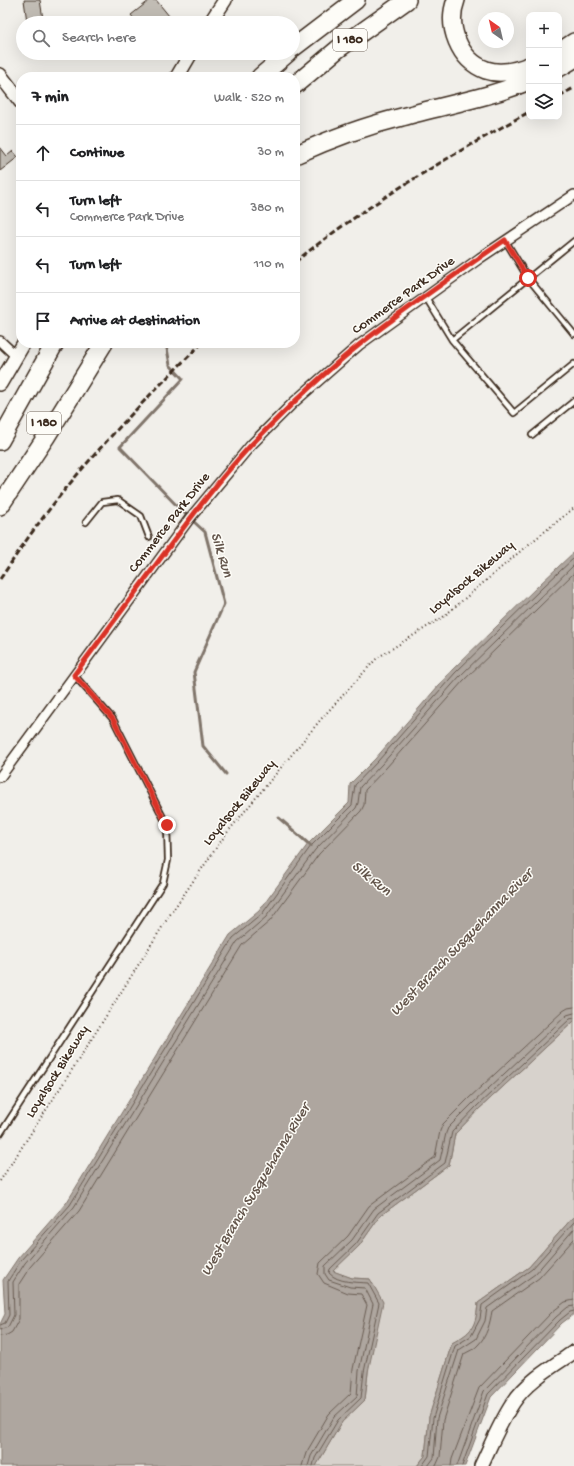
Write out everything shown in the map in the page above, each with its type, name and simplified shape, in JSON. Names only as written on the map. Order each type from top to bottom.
[{"type":"highway","points":[[300,33],[340,0]]},
{"type":"highway","name":"I 180","points":[[300,43],[356,0]]},
{"type":"highway","name":"I 180","points":[[300,81],[338,49],[407,0]]},
{"type":"highway","points":[[456,0],[453,11],[453,32],[461,49],[478,66],[486,70],[496,72],[508,72],[526,67]]},
{"type":"highway","points":[[562,50],[574,42]]},
{"type":"highway","points":[[562,66],[574,59]]},
{"type":"highway","points":[[258,72],[270,60]]},
{"type":"highway","points":[[266,72],[280,60]]},
{"type":"highway","points":[[300,153],[351,131],[490,95],[526,82]]},
{"type":"highway","name":"I 180","points":[[0,442],[52,348]]},
{"type":"highway","name":"I 180","points":[[0,503],[87,348]]},
{"type":"highway","points":[[0,506],[46,437],[101,348]]},
{"type":"street","points":[[215,16],[225,0]]},
{"type":"street","points":[[180,72],[187,60]]},
{"type":"street","points":[[0,75],[16,96]]},
{"type":"street","name":"Commerce Park Drive","points":[[0,777],[197,510],[251,445],[293,403],[359,345],[425,296],[505,240],[574,195]]},
{"type":"street","points":[[0,341],[16,356]]},
{"type":"street","points":[[0,384],[21,348]]},
{"type":"street","points":[[481,1466],[513,1403],[522,1392],[540,1376],[574,1352]]},
{"type":"lane","points":[[505,240],[528,278],[574,334]]},
{"type":"lane","points":[[452,340],[574,241]]},
{"type":"lane","points":[[425,296],[452,340],[514,413],[574,364]]},
{"type":"lane","points":[[532,435],[574,402]]},
{"type":"lane","points":[[86,522],[102,502],[118,500],[141,516],[149,537]]},
{"type":"lane","points":[[0,1134],[163,883],[168,860],[167,825],[113,719],[74,675]]},
{"type":"path","name":"Loyalsock Bikeway","points":[[0,1181],[64,1084],[179,901],[226,834],[322,718],[377,658],[444,618],[523,549],[574,508]]},
{"type":"shaded area","points":[[574,1021],[574,1216],[529,1267],[478,1303],[476,1318],[472,1328],[452,1343],[429,1417],[425,1456],[417,1466],[316,1466],[342,1422],[365,1400],[368,1373],[370,1279],[352,1278],[332,1271],[359,1246],[380,1216],[449,1165],[455,1134],[479,1109]]},
{"type":"water","name":"West Branch Susquehanna River","points":[[574,552],[574,1021],[479,1109],[455,1134],[449,1165],[380,1216],[359,1246],[333,1271],[352,1278],[370,1279],[383,1302],[368,1372],[365,1400],[342,1422],[316,1466],[0,1466],[0,1324],[5,1314],[3,1280],[18,1258],[67,1202],[230,935],[259,911],[308,844],[349,803],[350,784],[375,759],[452,670]]},
{"type":"water","points":[[574,1216],[574,1314],[562,1323],[491,1397],[465,1466],[417,1466],[425,1456],[429,1417],[452,1343],[472,1328],[476,1318],[478,1303],[529,1267]]},
{"type":"building","points":[[24,0],[40,0],[43,16],[26,16]]},
{"type":"building","points":[[150,0],[156,0],[169,16],[132,16],[131,15]]},
{"type":"building","points":[[0,147],[7,156],[13,151],[16,155],[16,159],[0,171]]},
{"type":"waterway","name":"Silk Run","points":[[167,348],[170,365],[183,379],[120,447],[181,510],[205,532],[224,604],[194,672],[203,746],[226,774]]},
{"type":"waterway","name":"Silk Run","points":[[279,818],[311,846]]},
{"type":"railway","points":[[562,94],[574,88]]},
{"type":"railway","points":[[300,258],[379,201],[468,146],[526,114]]},
{"type":"railway","points":[[0,579],[36,526],[79,473],[139,406],[197,348]]},
{"type":"route","points":[[167,825],[113,719],[74,675],[190,518],[224,476],[251,445],[293,403],[326,373],[359,345],[404,311],[505,240],[528,278]]}]
